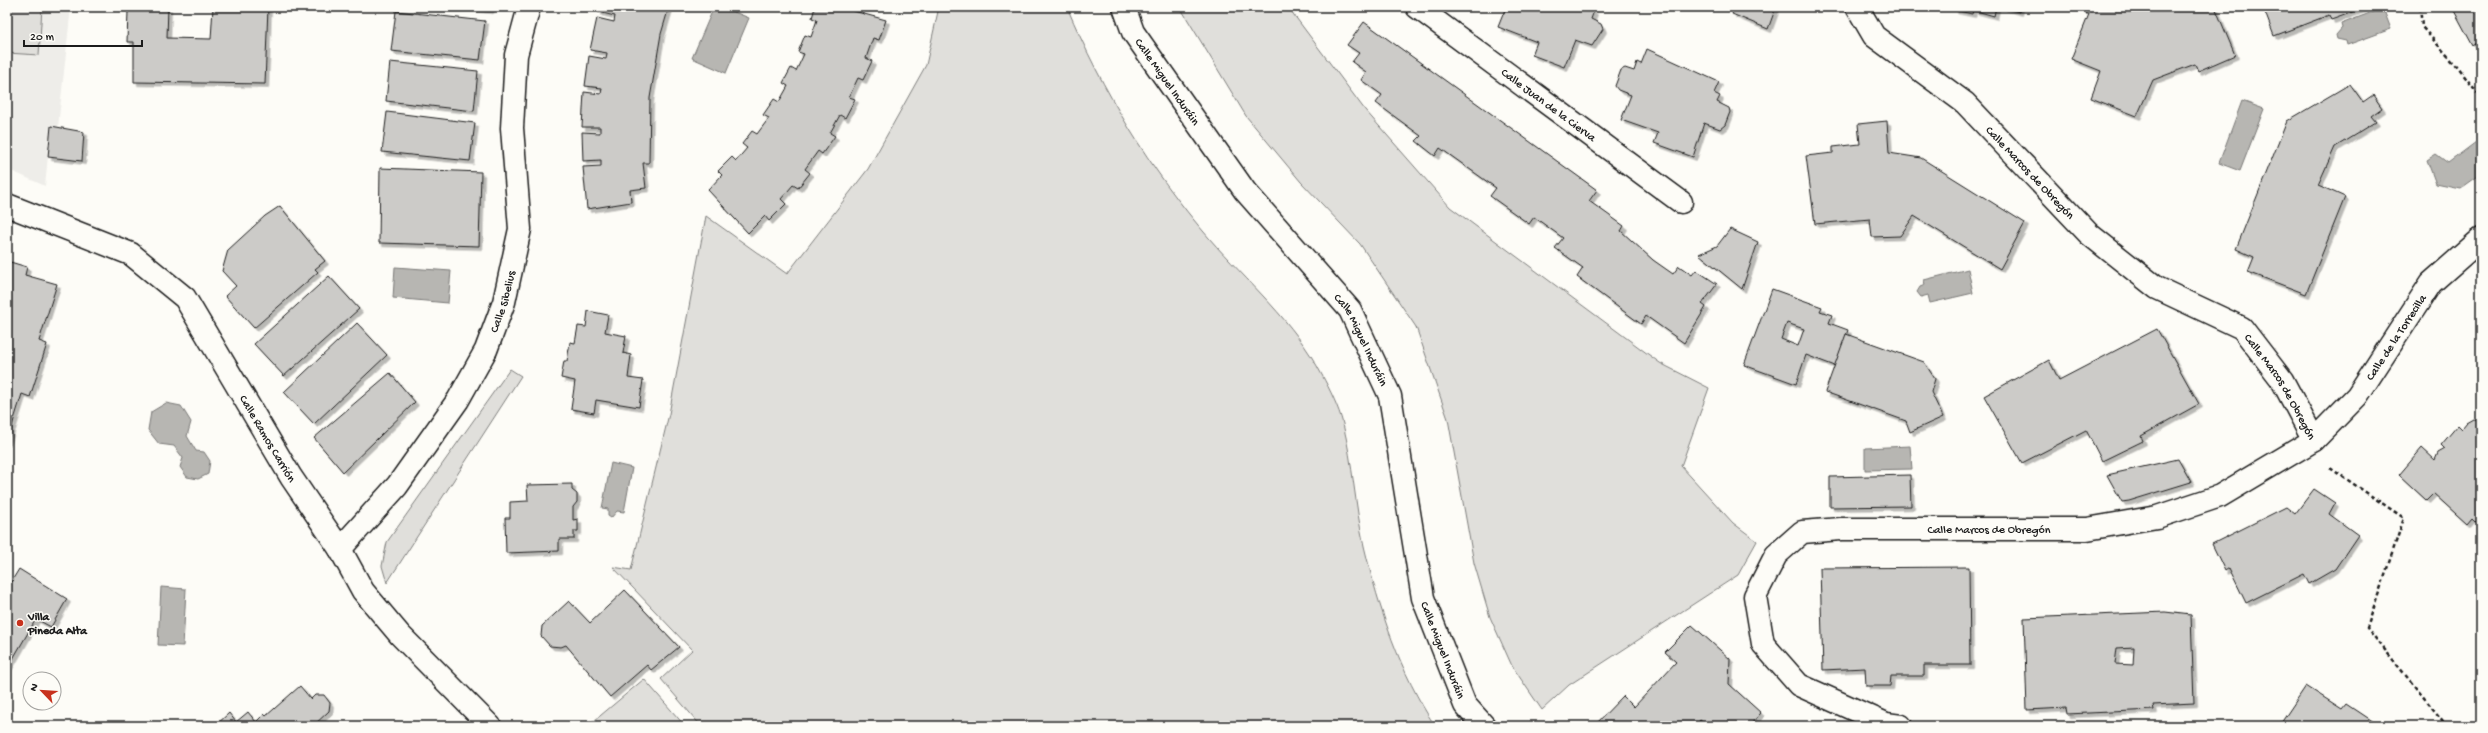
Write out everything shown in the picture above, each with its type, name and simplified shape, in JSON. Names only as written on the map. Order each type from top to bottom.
[{"type":"street","name":"Calle Sibelius","points":[[340,548],[397,486],[458,400],[486,350],[504,302],[520,229],[512,128],[516,55],[529,7]]},
{"type":"street","name":"Calle Miguel Induráin","points":[[1124,7],[1133,32],[1245,191],[1350,310],[1390,396],[1423,598],[1465,705],[1484,726]]},
{"type":"street","name":"Calle Juan de la Cierva","points":[[1417,7],[1681,202]]},
{"type":"street","name":"Calle Marcos de Obregón","points":[[1857,7],[1874,36],[1965,103],[2089,234],[2157,288],[2242,328],[2282,380],[2314,440],[2220,496],[2157,517],[2087,529],[1841,529],[1802,532],[1776,555],[1754,596],[1763,644],[1800,686],[1886,724],[1901,726]]},
{"type":"street","name":"Calle Ramos Carrión","points":[[7,205],[131,254],[185,298],[291,477],[340,548],[362,591],[384,617],[490,726]]},
{"type":"street","name":"Calle de la Torrecilla","points":[[2314,440],[2357,396],[2431,283],[2481,239]]},
{"type":"path","points":[[2420,7],[2422,27],[2454,62],[2481,97]]},
{"type":"path","points":[[2314,440],[2323,463],[2404,518],[2367,628],[2447,726]]},
{"type":"shaded area","points":[[7,7],[71,7],[58,127],[51,126],[45,186],[7,169]]},
{"type":"shaded area","points":[[7,7],[42,7],[39,55],[7,53]]},
{"type":"shaded area","points":[[714,7],[722,7],[749,18],[726,73],[692,58]]},
{"type":"shaded area","points":[[939,7],[1067,7],[1112,99],[1147,157],[1187,212],[1224,255],[1270,303],[1311,355],[1331,393],[1343,424],[1364,546],[1384,617],[1411,684],[1435,726],[701,726],[661,679],[692,650],[613,567],[631,570],[669,414],[706,216],[787,274],[868,169],[926,65]]},
{"type":"shaded area","points":[[1180,7],[1288,7],[1365,110],[1450,207],[1660,363],[1709,388],[1681,466],[1733,523],[1757,541],[1738,575],[1569,685],[1542,710],[1512,666],[1490,617],[1474,563],[1448,419],[1416,327],[1360,244],[1301,182],[1246,116]]},
{"type":"shaded area","points":[[2383,8],[2391,29],[2347,45],[2346,41],[2337,39],[2336,35],[2342,28],[2341,24]]},
{"type":"shaded area","points":[[2242,101],[2264,109],[2240,171],[2219,163]]},
{"type":"shaded area","points":[[2476,142],[2481,149],[2481,174],[2460,189],[2436,184],[2427,160],[2436,154],[2448,163]]},
{"type":"shaded area","points":[[395,267],[451,271],[448,303],[393,298]]},
{"type":"shaded area","points":[[1968,269],[1973,293],[1930,303],[1928,295],[1921,297],[1917,292],[1920,287],[1925,285],[1924,280]]},
{"type":"shaded area","points":[[510,369],[521,376],[387,583],[382,566],[387,542]]},
{"type":"shaded area","points":[[166,403],[181,406],[191,422],[187,436],[196,451],[204,452],[210,461],[208,474],[198,479],[187,477],[180,467],[183,458],[174,446],[159,444],[148,430],[151,412]]},
{"type":"shaded area","points":[[1910,446],[1912,469],[1865,470],[1865,448]]},
{"type":"shaded area","points":[[611,463],[632,468],[624,512],[617,511],[611,518],[608,516],[608,509],[602,508]]},
{"type":"shaded area","points":[[161,587],[186,589],[183,646],[158,645]]},
{"type":"shaded area","points":[[644,679],[685,726],[588,726]]},
{"type":"building","points":[[136,7],[168,7],[167,38],[211,39],[213,7],[268,7],[265,84],[134,82],[134,42],[127,42],[128,11],[136,11]]},
{"type":"building","points":[[461,7],[491,7],[490,10]]},
{"type":"building","points":[[600,7],[669,7],[661,34],[650,98],[649,163],[643,163],[646,188],[630,190],[631,202],[587,209],[583,167],[601,166],[601,160],[583,161],[582,132],[600,133],[600,127],[582,127],[584,92],[601,94],[602,88],[585,86],[589,56],[606,59],[607,53],[590,50],[597,18],[614,22],[615,16],[598,12]]},
{"type":"building","points":[[815,7],[839,7],[886,20],[879,40],[873,38],[866,58],[872,61],[863,80],[858,78],[849,97],[855,99],[845,118],[840,115],[830,133],[835,136],[822,154],[818,151],[805,169],[810,173],[798,188],[793,185],[781,199],[786,204],[769,221],[765,216],[748,233],[708,190],[722,175],[718,171],[732,157],[736,161],[747,148],[742,144],[752,131],[757,134],[769,118],[763,115],[774,99],[779,102],[788,86],[783,83],[791,68],[796,71],[804,54],[798,52],[805,35],[811,37],[817,20],[812,18]]},
{"type":"building","points":[[1506,7],[1592,7],[1591,10],[1594,11],[1591,19],[1601,24],[1603,29],[1592,46],[1575,40],[1564,67],[1532,55],[1537,42],[1498,27]]},
{"type":"building","points":[[1736,7],[1776,7],[1768,29],[1732,14]]},
{"type":"building","points":[[1955,7],[1996,7],[1994,16],[1973,10],[1972,14],[1954,10]]},
{"type":"building","points":[[2003,7],[2020,7],[2019,12]]},
{"type":"building","points":[[2089,7],[2215,7],[2235,55],[2198,71],[2195,64],[2153,80],[2137,116],[2091,98],[2101,71],[2071,59],[2089,14],[2086,14]]},
{"type":"building","points":[[2263,7],[2367,7],[2331,20],[2329,15],[2274,36]]},
{"type":"building","points":[[2452,7],[2481,7],[2481,52],[2477,43],[2473,46]]},
{"type":"building","points":[[396,11],[485,21],[480,60],[391,51]]},
{"type":"building","points":[[1364,22],[1597,190],[1589,201],[1624,226],[1621,231],[1653,260],[1673,274],[1679,266],[1692,275],[1696,270],[1717,284],[1702,304],[1706,307],[1684,343],[1646,316],[1641,324],[1577,277],[1583,268],[1555,248],[1563,238],[1534,217],[1529,224],[1490,196],[1496,188],[1440,148],[1435,156],[1416,141],[1421,136],[1376,103],[1382,95],[1361,80],[1366,72],[1352,62],[1359,53],[1347,45]]},
{"type":"building","points":[[1647,49],[1719,82],[1714,93],[1720,96],[1717,102],[1729,108],[1730,112],[1725,125],[1720,129],[1704,123],[1693,157],[1654,143],[1658,133],[1621,120],[1631,95],[1618,90],[1615,86],[1621,70],[1625,68],[1634,71],[1637,62],[1641,64]]},
{"type":"building","points":[[390,62],[478,71],[474,111],[386,101]]},
{"type":"building","points":[[2350,84],[2363,102],[2373,95],[2382,108],[2371,116],[2376,122],[2335,147],[2318,185],[2345,197],[2306,294],[2248,272],[2254,257],[2236,249],[2287,121]]},
{"type":"building","points":[[387,112],[475,123],[470,161],[382,152]]},
{"type":"building","points":[[1887,121],[1889,153],[1921,158],[2025,223],[2000,269],[1914,216],[1900,236],[1872,237],[1870,219],[1815,224],[1806,156],[1833,153],[1833,147],[1860,144],[1858,124]]},
{"type":"building","points":[[51,126],[84,132],[82,161],[48,157]]},
{"type":"building","points":[[380,168],[481,172],[479,246],[379,243]]},
{"type":"building","points":[[280,206],[325,261],[315,269],[318,272],[254,328],[225,296],[236,286],[222,271],[228,250],[265,216]]},
{"type":"building","points":[[1730,229],[1758,242],[1742,289],[1699,254],[1717,246]]},
{"type":"building","points":[[7,261],[27,267],[25,275],[57,284],[39,341],[47,344],[30,397],[22,394],[7,442]]},
{"type":"building","points":[[329,276],[359,309],[284,376],[254,344]]},
{"type":"building","points":[[1772,289],[1822,307],[1820,311],[1832,315],[1829,323],[1848,330],[1835,366],[1806,355],[1796,384],[1744,365]],"holes":[[[1787,323],[1804,329],[1798,346],[1781,339]]]},
{"type":"building","points":[[588,311],[608,315],[605,332],[626,336],[623,353],[631,355],[628,378],[643,380],[639,407],[596,400],[594,413],[571,409],[575,381],[561,378],[564,361],[567,361],[570,342],[575,343],[578,326],[586,327]]},
{"type":"building","points":[[357,323],[387,355],[314,424],[284,392]]},
{"type":"building","points":[[2157,329],[2199,404],[2141,436],[2143,441],[2102,461],[2086,430],[2022,463],[1984,396],[2049,360],[2059,380]]},
{"type":"building","points":[[1846,334],[1924,362],[1935,379],[1931,392],[1943,417],[1910,432],[1906,421],[1825,392]]},
{"type":"building","points":[[390,373],[415,402],[343,472],[314,438]]},
{"type":"building","points":[[2474,419],[2481,420],[2481,527],[2472,518],[2467,524],[2433,493],[2426,500],[2399,475],[2422,448],[2435,460],[2438,453],[2445,449],[2441,445],[2458,425],[2462,429],[2467,423]]},
{"type":"building","points":[[2178,459],[2191,482],[2129,501],[2122,502],[2107,475]]},
{"type":"building","points":[[1910,475],[1911,506],[1830,507],[1830,477]]},
{"type":"building","points":[[572,484],[572,490],[577,494],[577,502],[573,507],[573,520],[578,519],[578,531],[574,531],[574,539],[559,539],[559,551],[506,553],[505,518],[510,518],[510,502],[528,501],[527,485]]},
{"type":"building","points":[[2314,489],[2335,503],[2329,514],[2358,535],[2335,569],[2309,584],[2304,574],[2246,603],[2229,568],[2225,571],[2212,544],[2286,507],[2295,514]]},
{"type":"building","points":[[1969,567],[1970,665],[1924,665],[1924,676],[1891,676],[1890,686],[1866,686],[1865,668],[1823,670],[1820,568]]},
{"type":"building","name":"Villa Pineda Alta","points":[[19,569],[67,599],[51,627],[36,619],[7,669],[7,580],[11,582]]},
{"type":"building","points":[[625,590],[679,647],[651,670],[647,665],[610,697],[566,645],[561,647],[550,646],[541,636],[542,626],[569,601],[590,623]]},
{"type":"building","points":[[2165,612],[2191,615],[2194,703],[2153,705],[2154,710],[2067,714],[2066,708],[2027,710],[2024,618]],"holes":[[[2134,647],[2133,665],[2115,664],[2117,648]]]},
{"type":"building","points":[[1692,625],[1730,659],[1729,684],[1761,713],[1749,726],[1708,726],[1700,720],[1695,726],[1595,725],[1623,696],[1634,707],[1676,662],[1665,652]]},
{"type":"building","points":[[300,686],[311,699],[315,695],[324,695],[330,703],[329,711],[313,726],[215,726],[229,713],[236,722],[248,712],[256,722],[264,714],[266,716]]},
{"type":"building","points":[[2306,686],[2342,709],[2346,704],[2379,726],[2279,726]]},
{"type":"place","name":"Villa Pineda Alta","points":[[20,623]]}]
